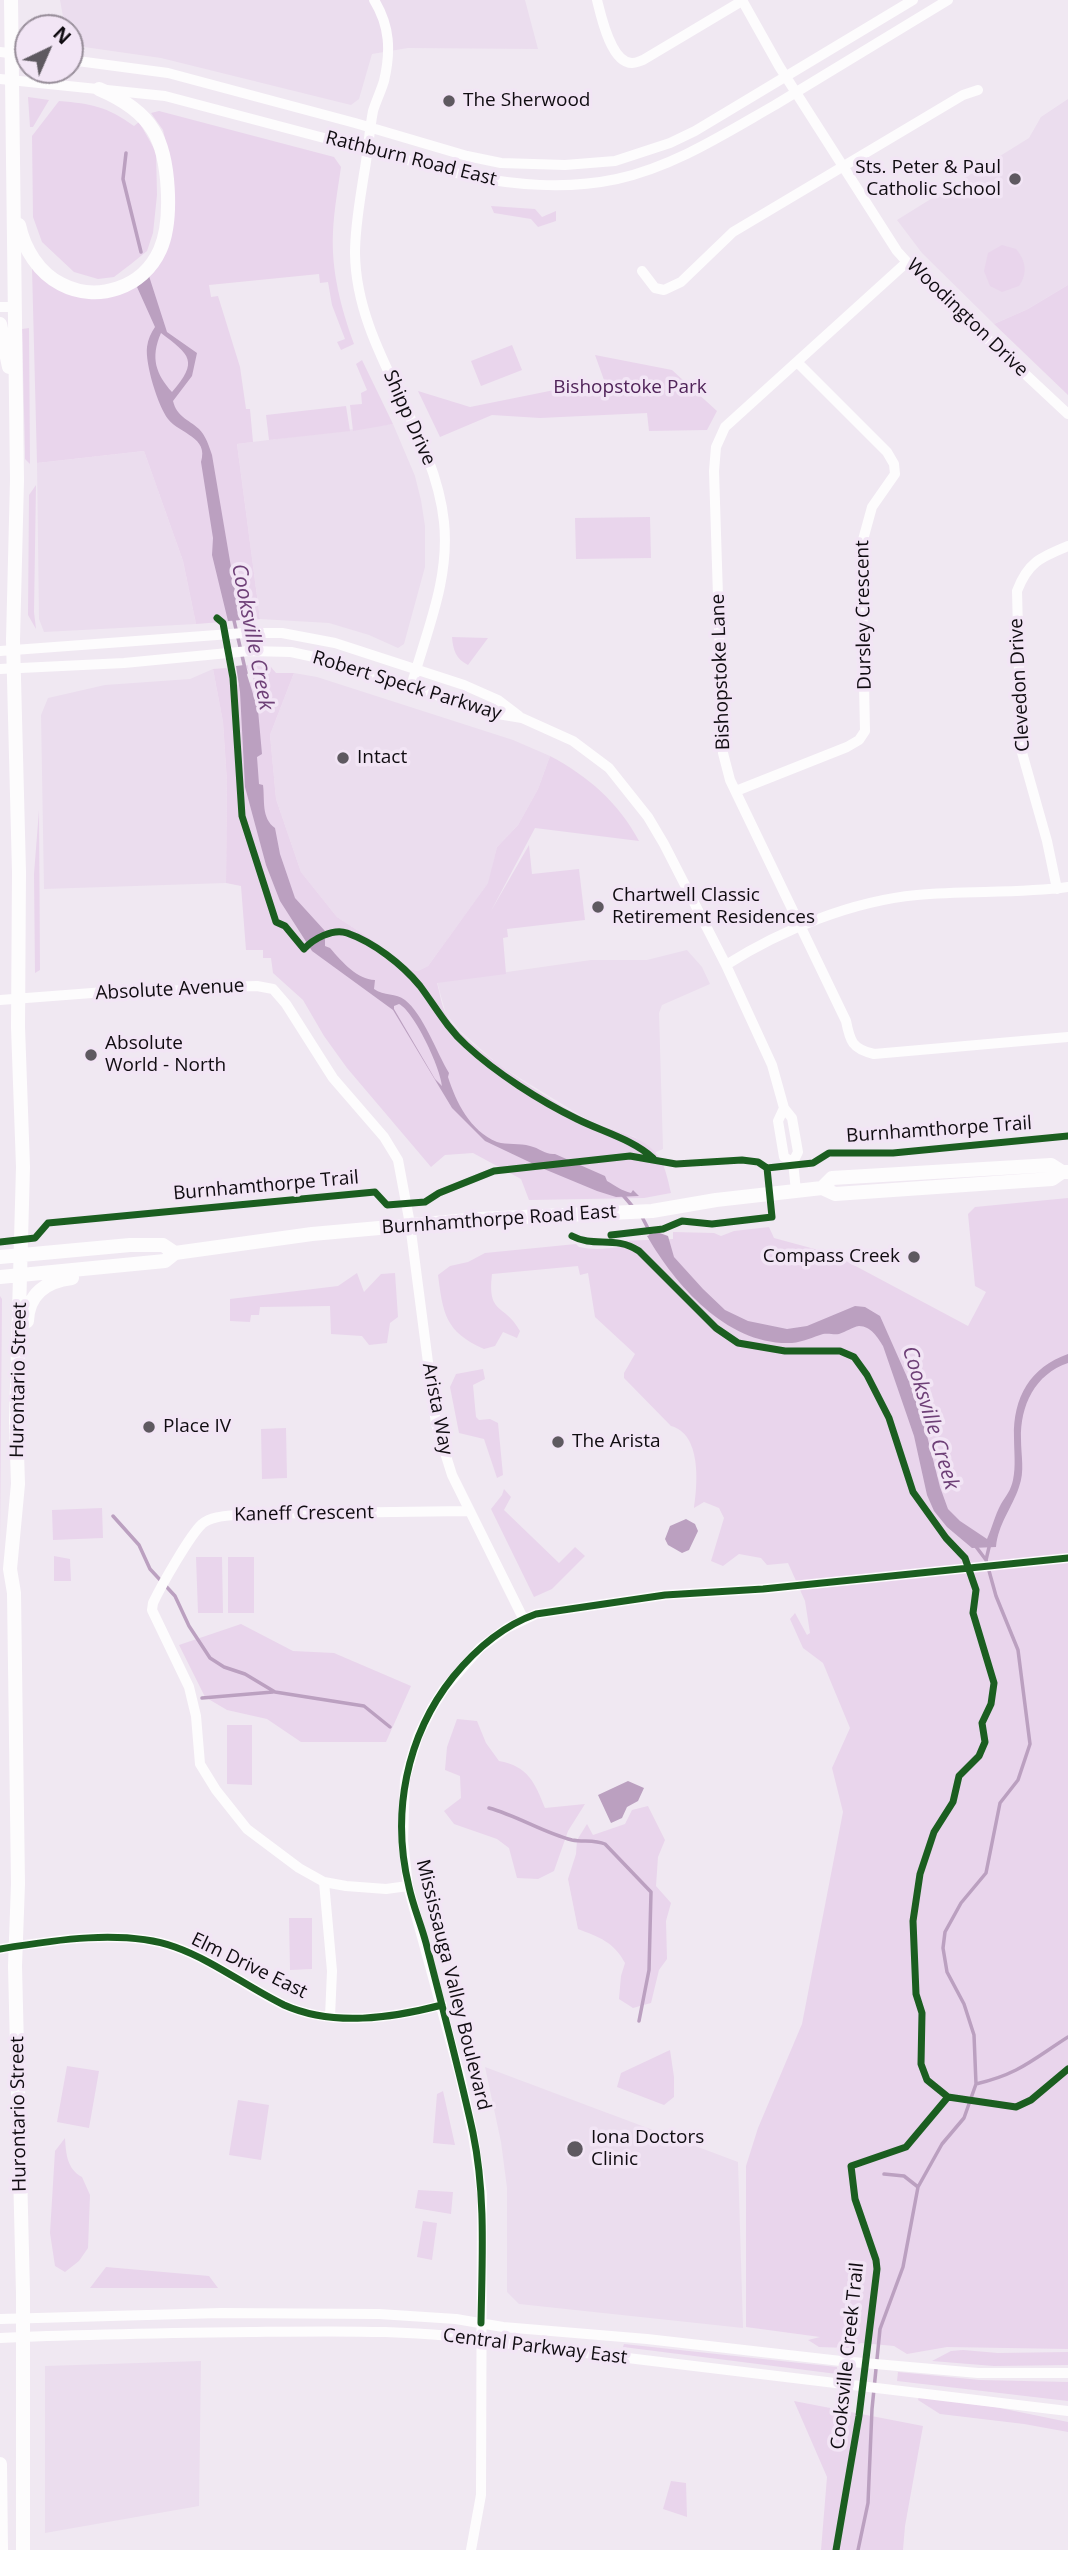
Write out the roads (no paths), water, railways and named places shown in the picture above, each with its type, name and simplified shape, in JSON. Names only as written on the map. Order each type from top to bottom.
[{"type":"main road","name":"Hurontario Street","points":[[11,0],[15,189],[8,307],[17,473],[7,651],[23,1167],[16,1422],[18,1484],[7,1593],[18,1884],[16,1946],[23,2550]]},
{"type":"main road","points":[[15,189],[17,212],[26,245],[35,262],[55,281],[82,291],[107,292],[130,284],[152,263],[161,250],[167,225],[168,195],[160,144],[147,121],[129,104],[99,89]]},
{"type":"main road","points":[[0,324],[8,360],[17,473]]},
{"type":"main road","name":"Burnhamthorpe Road East","points":[[0,1277],[165,1261],[175,1253],[229,1244],[411,1224],[652,1211],[716,1200],[822,1188],[832,1178],[1051,1165],[1065,1172]]},
{"type":"main road","name":"Burnhamthorpe Road East","points":[[0,1257],[163,1244],[175,1253]]},
{"type":"main road","points":[[16,1422],[24,1409],[27,1308],[32,1299],[40,1289],[56,1281],[107,1275],[126,1265]]},
{"type":"main road","points":[[0,2464],[1,2550]]},
{"type":"street","name":"Shipp Drive","points":[[374,0],[387,27],[389,51],[383,83],[374,109],[368,149],[356,241],[357,280],[376,342],[433,470],[444,524],[442,582],[411,687]]},
{"type":"street","points":[[597,0],[616,54],[624,61],[632,63],[643,60],[742,0]]},
{"type":"street","name":"Woodington Drive","points":[[742,0],[785,76],[897,251],[1068,414]]},
{"type":"street","name":"Rathburn Road East","points":[[84,62],[168,73],[467,156],[501,163],[565,165],[615,161],[670,143],[695,131],[913,0]]},
{"type":"street","name":"Rathburn Road East","points":[[0,79],[165,96],[502,182],[558,187],[617,179],[678,159],[948,0]]},
{"type":"street","points":[[642,271],[655,288],[664,290],[681,282],[733,232],[963,95],[978,90]]},
{"type":"street","name":"Bishopstoke Lane","points":[[907,262],[725,427],[716,447],[714,471],[722,741],[728,772],[845,1021],[850,1041],[862,1051],[880,1053],[1068,1037]]},
{"type":"street","name":"Dursley Crescent","points":[[736,791],[847,747],[859,740],[865,731],[861,547],[872,507],[895,474],[894,464],[887,452],[797,362]]},
{"type":"street","name":"Clevedon Drive","points":[[1063,888],[1021,750],[1017,591],[1023,575],[1033,563],[1068,546]]},
{"type":"street","name":"Robert Speck Parkway","points":[[7,651],[244,633],[282,633],[312,637],[464,685],[498,699],[522,718],[573,741],[609,768],[632,794],[664,844],[726,965],[772,1065],[784,1108],[792,1118],[798,1152],[793,1162],[796,1191]]},
{"type":"street","name":"Robert Speck Parkway","points":[[8,668],[124,663],[248,651],[291,652],[328,660],[492,713],[522,718]]},
{"type":"street","points":[[726,965],[835,913],[884,900],[917,895],[1063,888]]},
{"type":"street","name":"Absolute Avenue","points":[[0,1000],[221,987],[257,986],[273,989],[286,1004],[333,1078],[384,1137],[398,1160],[411,1224]]},
{"type":"street","name":"Arista Way","points":[[411,1224],[436,1424],[447,1463],[468,1511],[523,1618]]},
{"type":"street","name":"Kaneff Crescent","points":[[408,1886],[386,1889],[324,1882],[290,1862],[247,1829],[216,1790],[200,1763],[196,1716],[189,1687],[152,1610],[155,1598],[202,1524],[216,1517],[244,1514],[468,1511]]},
{"type":"street","name":"Mississauga Valley Boulevard","points":[[471,2550],[481,2495],[482,2194],[460,2076],[408,1886],[402,1814],[405,1779],[418,1736],[444,1689],[465,1663],[492,1638],[523,1618],[536,1614],[665,1595],[763,1589],[1068,1558]]},
{"type":"street","points":[[324,1882],[332,1971],[330,2017]]},
{"type":"street","name":"Elm Drive East","points":[[0,1949],[114,1938],[147,1940],[176,1947],[286,2006],[316,2015],[366,2018],[442,2005]]},
{"type":"street","name":"Central Parkway East","points":[[0,2319],[221,2313],[379,2314],[456,2319],[841,2361],[978,2373],[1068,2375]]},
{"type":"street","points":[[144,2316],[144,2334]]},
{"type":"street","name":"Central Parkway East","points":[[0,2338],[381,2332],[458,2336],[1068,2413]]},
{"type":"waterway","name":"Cooksville Creek","points":[[126,153],[123,179],[141,252]]},
{"type":"waterway","name":"Cooksville Creek","points":[[233,616],[246,673]]},
{"type":"waterway","name":"Cooksville Creek","points":[[622,1194],[633,1207]]},
{"type":"waterway","name":"Cooksville Creek","points":[[641,1215],[652,1236]]},
{"type":"waterway","points":[[113,1516],[139,1545],[150,1569],[175,1596],[189,1626],[210,1658],[275,1692],[364,1706],[390,1727]]},
{"type":"waterway","points":[[986,1560],[990,1543]]},
{"type":"waterway","name":"Cooksville Creek","points":[[858,2550],[868,2503],[872,2409],[880,2329],[903,2267],[918,2187],[942,2144],[964,2118],[976,2084],[974,2035],[964,2004],[947,1972],[943,1948],[945,1932],[961,1903],[986,1873],[1000,1803],[1018,1780],[1030,1744],[1018,1650],[996,1596],[986,1560],[974,1544]]},
{"type":"waterway","points":[[202,1698],[273,1692]]},
{"type":"waterway","points":[[489,1808],[562,1837],[605,1844],[651,1892],[649,1970],[639,2021]]},
{"type":"waterway","points":[[976,2084],[1015,2071],[1068,2037]]},
{"type":"waterway","points":[[884,2174],[904,2176],[918,2187]]},
{"type":"place","name":"The Sherwood","points":[[449,101]]},
{"type":"place","name":"Sts. Peter & Paul Catholic School","points":[[1015,179]]},
{"type":"place","name":"Intact","points":[[343,758]]},
{"type":"place","name":"Chartwell Classic Retirement Residences","points":[[598,907]]},
{"type":"place","name":"Absolute World - North","points":[[91,1055]]},
{"type":"place","name":"Compass Creek","points":[[914,1257]]},
{"type":"place","name":"Place IV","points":[[149,1427]]},
{"type":"place","name":"The Arista","points":[[558,1442]]},
{"type":"place","name":"Iona Doctors Clinic","points":[[575,2149]]},
{"type":"park label","name":"Bishopstoke Park","points":[[630,388]]}]
